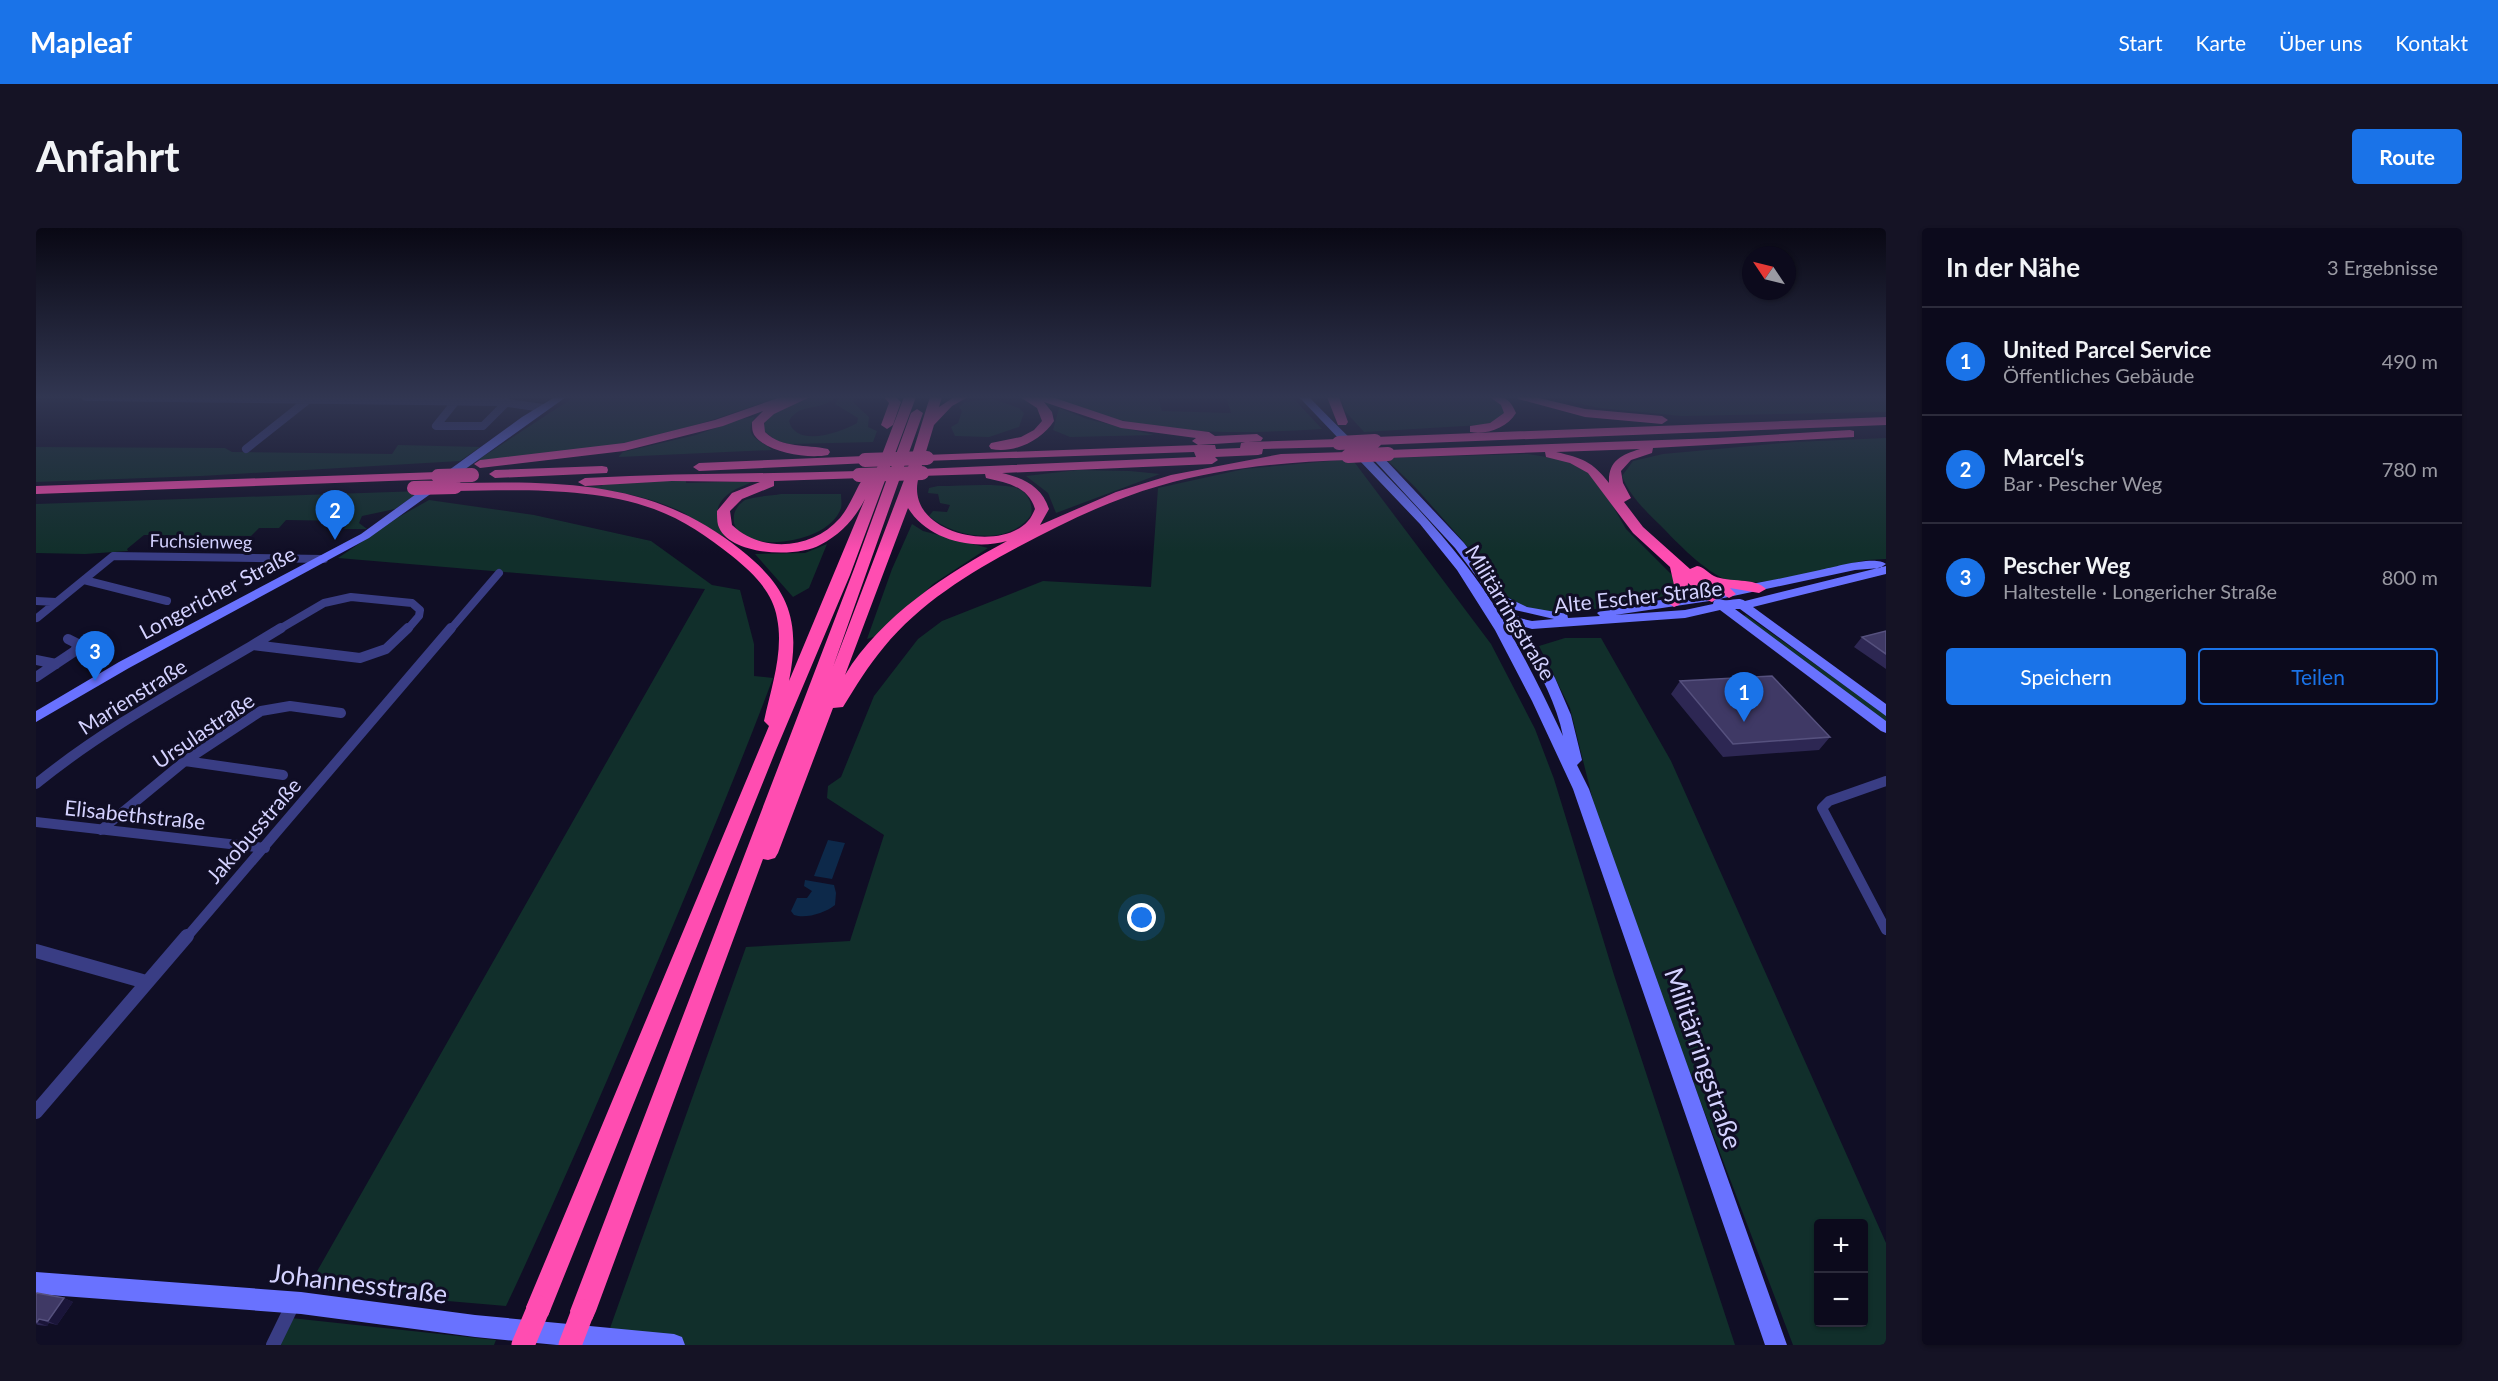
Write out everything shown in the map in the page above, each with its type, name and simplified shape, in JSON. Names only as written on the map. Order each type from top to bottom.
[{"type":"highway","points":[[341,487],[414,488],[613,449]]},
{"type":"highway","points":[[797,449],[864,467]]},
{"type":"highway","points":[[864,467],[819,477],[774,482],[747,491],[729,503],[725,509],[723,523],[726,529],[740,541],[772,549],[804,546],[822,539],[842,525],[864,467],[877,449]]},
{"type":"highway","points":[[524,1345],[767,750],[803,672],[891,449]]},
{"type":"highway","points":[[570,1345],[685,1046],[887,503],[905,449]]},
{"type":"highway","points":[[36,499],[341,487],[468,477],[655,468],[923,465],[948,471],[1000,476],[1021,483],[1041,502],[1040,516],[1035,524],[1013,536],[987,540],[959,538],[937,529],[921,517],[912,504],[923,465],[925,449]]},
{"type":"highway","points":[[685,1046],[696,1036],[923,465],[970,449]]},
{"type":"highway","points":[[468,477],[923,465],[1272,449]]},
{"type":"highway","points":[[803,765],[839,699],[864,660],[917,608],[986,558],[1094,505],[1152,483],[1224,467],[1293,457],[1327,449]]},
{"type":"highway","points":[[1454,449],[1544,452],[1588,467],[1602,479],[1631,522],[1677,567],[1721,599]]},
{"type":"highway","points":[[1482,451],[1495,449]]},
{"type":"highway","points":[[1482,451],[1531,449]]},
{"type":"highway","points":[[1661,449],[1630,455],[1618,464],[1614,476],[1618,487],[1627,501],[1705,576],[1721,599]]},
{"type":"highway","points":[[948,471],[1293,457]]},
{"type":"highway","points":[[258,482],[452,466],[468,477],[504,486],[599,491],[647,501],[669,509],[705,528],[735,551],[762,576],[776,595],[785,615],[787,636],[767,750]]},
{"type":"highway","points":[[846,562],[864,467]]},
{"type":"highway","points":[[504,486],[672,477],[819,477]]},
{"type":"highway","points":[[36,490],[258,482],[434,480]]},
{"type":"highway","points":[[1674,602],[1680,595],[1682,584],[1677,567]]},
{"type":"highway","points":[[1705,576],[1725,583],[1759,589]]},
{"type":"main road","name":"Longericher Straße","points":[[36,717],[124,665],[324,560],[373,530],[486,449]]},
{"type":"main road","name":"Militärringstraße","points":[[1354,449],[1438,538],[1462,568],[1500,627],[1581,789],[1776,1345]]},
{"type":"main road","name":"Militärringstraße","points":[[1369,449],[1431,513],[1470,558],[1515,621],[1531,648],[1565,718],[1581,789]]},
{"type":"main road","name":"Alte Escher Straße","points":[[1559,621],[1684,614],[1721,599],[1759,589],[1855,566],[1886,563]]},
{"type":"main road","name":"Alte Escher Straße","points":[[1515,621],[1532,626],[1674,602],[1721,599],[1744,605],[1886,570]]},
{"type":"main road","points":[[1775,597],[1769,602],[1769,614],[1790,639]]},
{"type":"main road","points":[[1501,599],[1524,610],[1559,621]]},
{"type":"main road","points":[[1721,599],[1752,629],[1886,728]]},
{"type":"main road","points":[[1486,605],[1515,621]]},
{"type":"main road","points":[[1744,605],[1886,711]]},
{"type":"main road","points":[[1684,614],[1725,619],[1752,629]]},
{"type":"main road","points":[[1500,627],[1505,623],[1515,621]]},
{"type":"main road","points":[[1531,648],[1538,630],[1559,621]]},
{"type":"main road","name":"Johannesstraße","points":[[36,1283],[294,1302],[475,1326],[674,1345]]},
{"type":"street","name":"Fuchsienweg","points":[[84,580],[113,556],[324,560]]},
{"type":"street","name":"Jakobusstraße","points":[[38,1106],[265,848],[499,573]]},
{"type":"street","points":[[37,618],[84,580],[167,601]]},
{"type":"street","name":"Marienstraße","points":[[36,784],[94,743],[252,645],[324,603],[351,597],[412,603],[420,610],[419,616],[392,646],[370,657],[360,658],[252,645]]},
{"type":"street","points":[[36,601],[56,602]]},
{"type":"street","points":[[36,677],[75,651],[78,644],[68,639]]},
{"type":"street","points":[[36,660],[56,664]]},
{"type":"street","name":"Ursulastraße","points":[[101,830],[185,761],[237,725],[271,706],[341,713]]},
{"type":"street","points":[[185,761],[283,775]]},
{"type":"street","points":[[1886,781],[1829,801],[1822,808],[1886,930]]},
{"type":"street","name":"Elisabethstraße","points":[[36,822],[265,848]]},
{"type":"street","points":[[36,951],[146,982]]},
{"type":"street","points":[[273,1345],[294,1302]]},
{"type":"green space","points":[[36,449],[227,449],[232,452],[392,454],[395,449],[477,449],[460,461],[201,476],[36,482]]},
{"type":"green space","points":[[495,449],[588,449],[530,456],[478,460]]},
{"type":"green space","points":[[635,449],[772,450],[618,457],[623,452]]},
{"type":"green space","points":[[1716,449],[1886,449],[1886,559],[1867,560],[1760,582],[1744,583],[1723,579],[1678,544],[1635,498],[1622,476],[1633,461],[1663,454]]},
{"type":"green space","points":[[1528,454],[1565,460],[1589,473],[1606,494],[1626,529],[1675,578],[1674,594],[1611,608],[1545,612],[1520,605],[1504,594],[1462,540],[1415,487],[1385,458]]},
{"type":"green space","points":[[1352,459],[1491,644],[1535,729],[1554,779],[1614,975],[1735,1345],[604,1345],[746,947],[850,941],[884,835],[827,798],[828,786],[841,777],[874,696],[918,639],[942,621],[1043,581],[1151,587],[1158,488],[1244,469]]},
{"type":"green space","points":[[1078,470],[1160,474],[1056,513],[1048,493],[1026,476]]},
{"type":"green space","points":[[686,479],[686,483],[753,481],[736,489],[720,504],[717,516],[727,537],[678,510],[655,501],[619,492],[582,487],[602,486],[604,482]]},
{"type":"green space","points":[[995,485],[1018,488],[1028,497],[1032,510],[1031,515],[1009,532],[996,535],[981,536],[952,530],[929,516],[933,511],[947,512],[950,505],[940,503],[938,494],[928,493],[929,488]]},
{"type":"green space","points":[[421,491],[395,509],[362,516],[359,523],[367,529],[344,529],[349,521],[286,520],[279,528],[259,528],[251,536],[144,535],[127,549],[128,551],[85,554],[36,553],[36,504]]},
{"type":"green space","points":[[781,494],[841,494],[841,508],[832,521],[818,532],[800,539],[780,542],[761,541],[746,537],[736,528],[734,515],[743,501]]},
{"type":"green space","points":[[429,500],[534,515],[651,541],[712,585],[740,590],[754,644],[754,676],[773,678],[714,828],[633,1019],[562,1184],[506,1306],[307,1289],[705,589],[338,558],[397,518]]},
{"type":"green space","points":[[912,524],[923,531],[988,548],[933,584],[882,634],[867,639],[892,569]]},
{"type":"green space","points":[[827,544],[809,588],[793,597],[755,554],[805,553]]},
{"type":"green space","points":[[1746,615],[1886,715],[1886,723],[1740,617]]},
{"type":"green space","points":[[1565,638],[1601,638],[1671,761],[1886,1243],[1886,1345],[1793,1345],[1679,1045],[1597,817],[1570,708],[1539,646]]},
{"type":"green space","points":[[291,1318],[496,1340],[494,1345],[279,1345]]},
{"type":"water","points":[[828,840],[845,843],[832,879],[814,876]]},
{"type":"water","points":[[805,880],[834,885],[835,905],[815,914],[794,915],[791,911],[797,898],[807,898],[812,891],[804,886]]},
{"type":"building","points":[[1886,631],[1886,654],[1862,637]]},
{"type":"building","points":[[1772,676],[1830,737],[1733,744],[1680,681]]},
{"type":"building","points":[[37,1293],[64,1298],[48,1321],[39,1319],[36,1322]]},
{"type":"place","name":"Marcel‘s","points":[[335,540]]},
{"type":"place","name":"Pescher Weg","points":[[95,681]]},
{"type":"place","name":"United Parcel Service","points":[[1744,722]]}]
